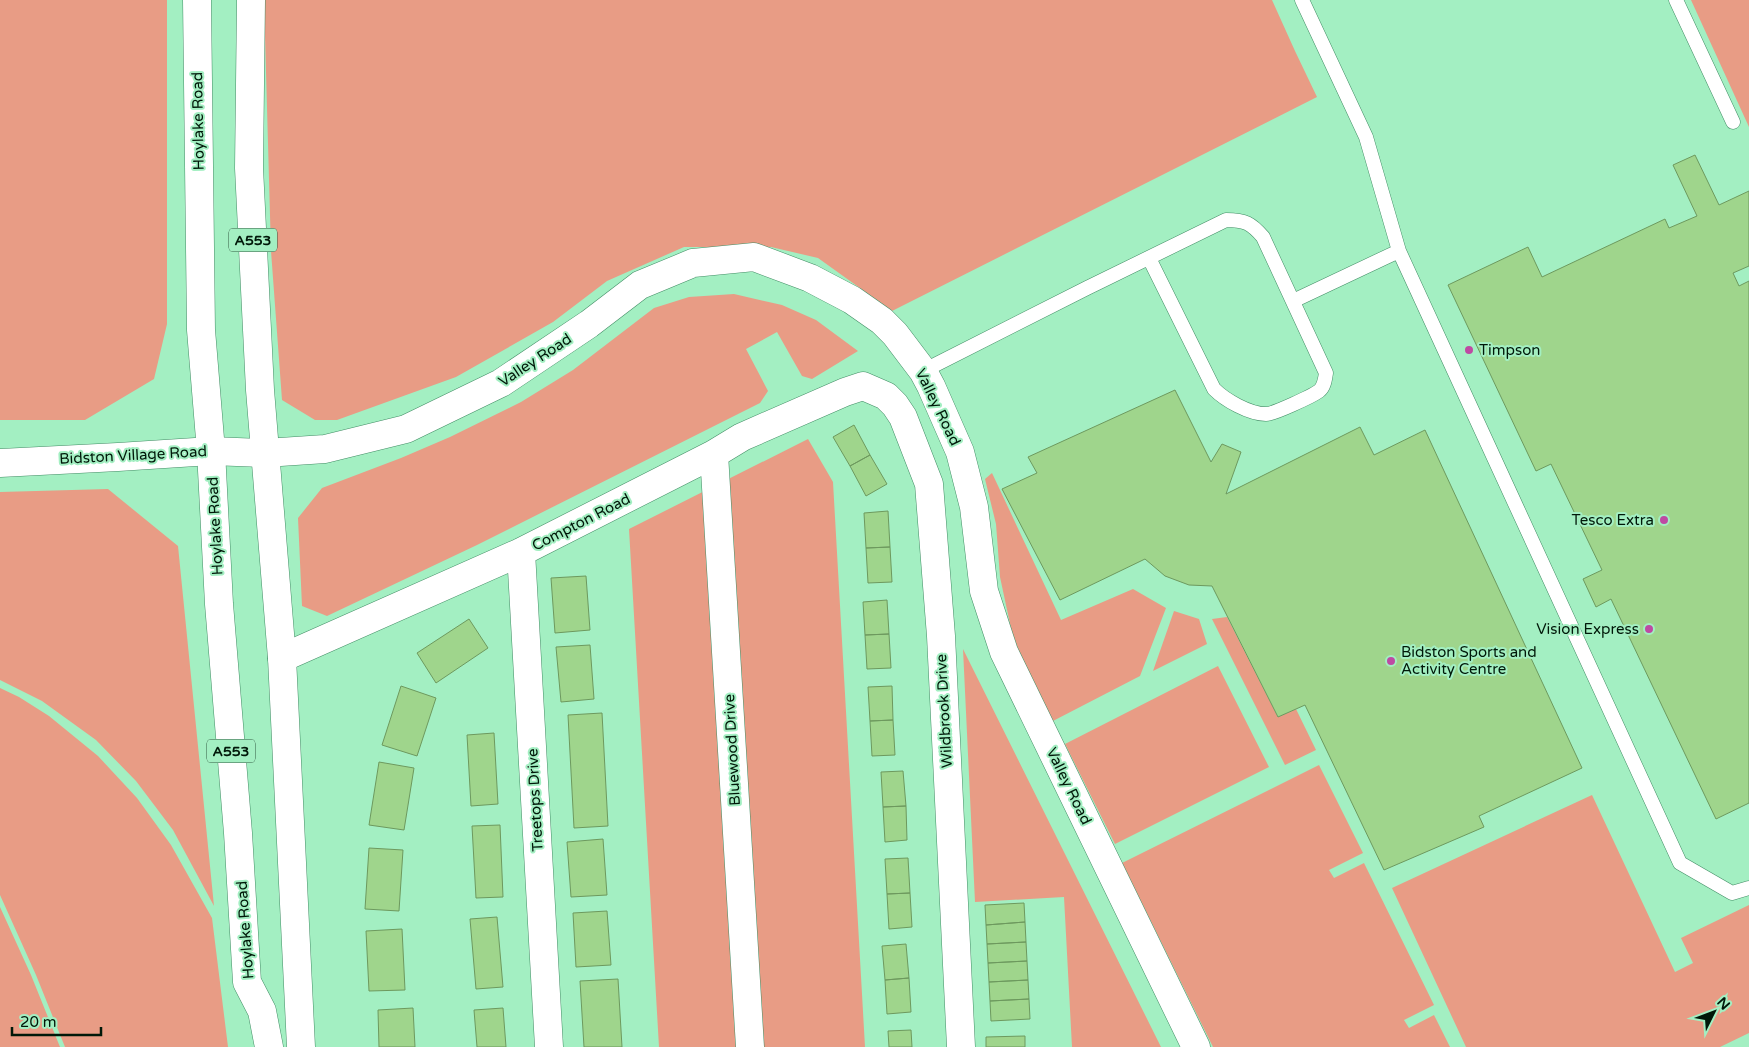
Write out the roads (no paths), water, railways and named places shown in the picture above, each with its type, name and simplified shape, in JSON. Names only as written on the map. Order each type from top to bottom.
[{"type":"street","name":"Hoylake Road","points":[[197,0],[202,330],[219,604],[238,834],[247,982],[262,1011],[269,1047]]},
{"type":"street","name":"A553","points":[[251,0],[250,168],[260,390],[282,658],[300,1047]]},
{"type":"street","name":"Valley Road","points":[[265,453],[324,449],[406,429],[501,383],[589,324],[640,285],[693,263],[754,257],[810,278],[852,300],[882,321],[895,334],[923,371],[960,452],[974,507],[984,591],[1004,652],[1196,1047]]},
{"type":"street","name":"Compton Road","points":[[282,658],[521,552],[714,454],[742,437],[863,386],[877,392]]},
{"type":"street","name":"Wildbrook Drive","points":[[877,392],[890,401],[903,417],[929,484],[941,636],[961,1047]]},
{"type":"street","name":"Bidston Village Road","points":[[0,463],[211,451],[265,453]]},
{"type":"street","name":"Bluewood Drive","points":[[714,454],[750,1047]]},
{"type":"street","name":"Treetops Drive","points":[[521,552],[549,1047]]},
{"type":"lane","points":[[1302,0],[1366,137],[1400,251],[1680,863],[1732,894],[1749,888]]},
{"type":"lane","points":[[1676,0],[1733,122]]},
{"type":"lane","points":[[923,371],[1149,258],[1226,220],[1241,220],[1253,226],[1263,236],[1326,373],[1325,382],[1320,390],[1277,411],[1266,414],[1247,410],[1224,398],[1214,389],[1149,258]]},
{"type":"lane","points":[[1293,301],[1400,251]]},
{"type":"place","name":"Timpson","points":[[1469,350]]},
{"type":"place","name":"Tesco Extra","points":[[1664,520]]},
{"type":"place","name":"Vision Express","points":[[1649,629]]},
{"type":"place","name":"Bidston Sports and Activity Centre","points":[[1391,661]]}]
